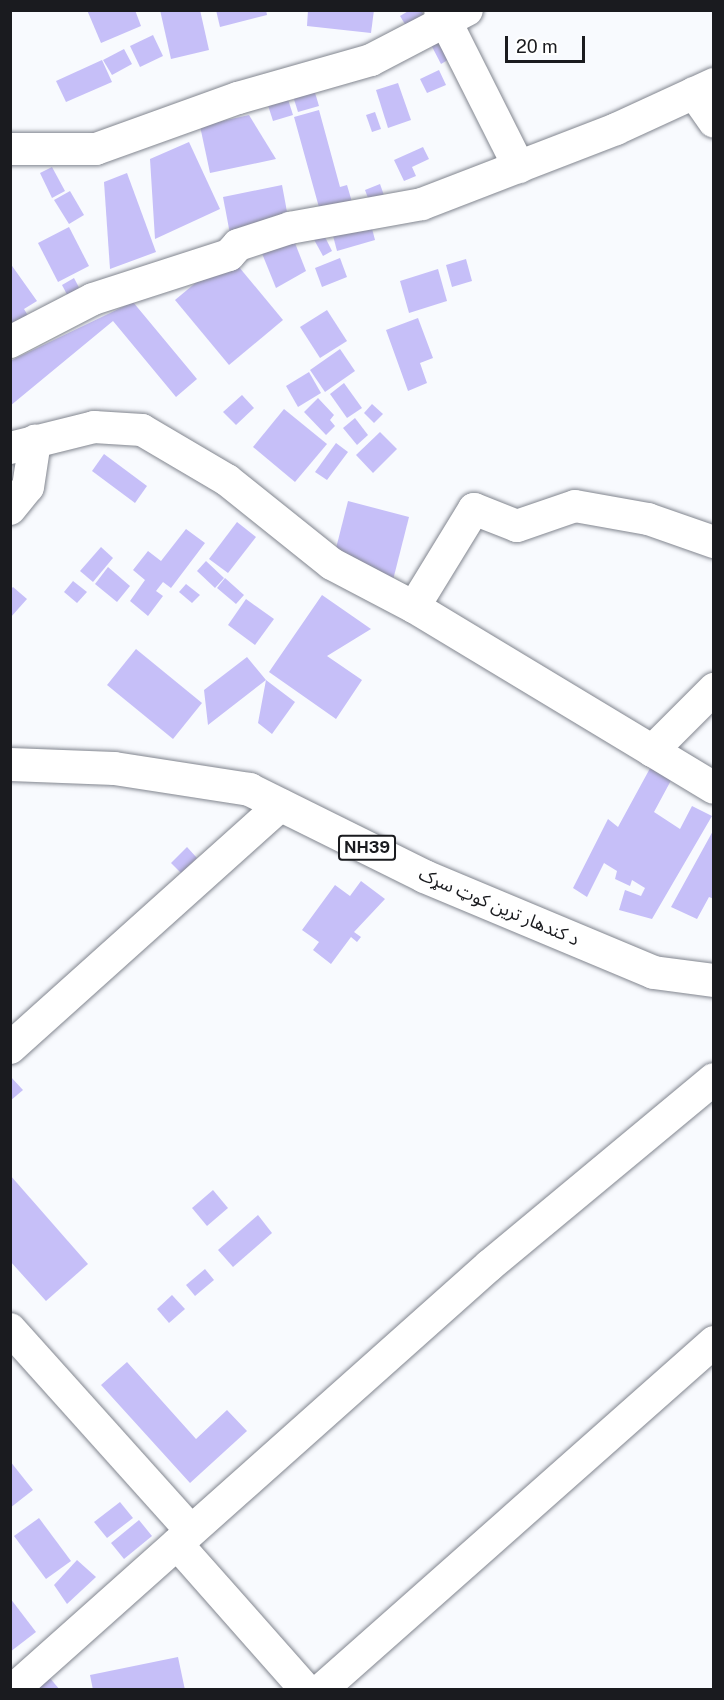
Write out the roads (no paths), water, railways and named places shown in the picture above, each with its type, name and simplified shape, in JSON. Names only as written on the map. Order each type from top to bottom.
[{"type":"main road","name":"د کندهار ترين کوټ سړک","points":[[10,764],[114,768],[249,789],[424,876],[653,972],[714,980]]},
{"type":"street","points":[[10,149],[96,149],[238,98],[370,60],[452,14],[519,167]]},
{"type":"street","points":[[10,342],[93,299],[229,255],[238,245],[290,228],[422,204],[519,167],[704,88],[714,122]]},
{"type":"street","points":[[10,509],[28,487],[23,445],[94,427],[142,430],[227,480],[332,564],[414,607],[714,788]]},
{"type":"street","points":[[414,607],[474,509],[517,526],[575,506],[648,519],[714,542]]},
{"type":"street","points":[[652,751],[714,689]]},
{"type":"street","points":[[10,1048],[281,805]]},
{"type":"street","points":[[13,1689],[490,1265],[714,1080]]},
{"type":"street","points":[[321,1689],[714,1342]]},
{"type":"street","points":[[17,1348],[184,1537],[306,1689]]}]
